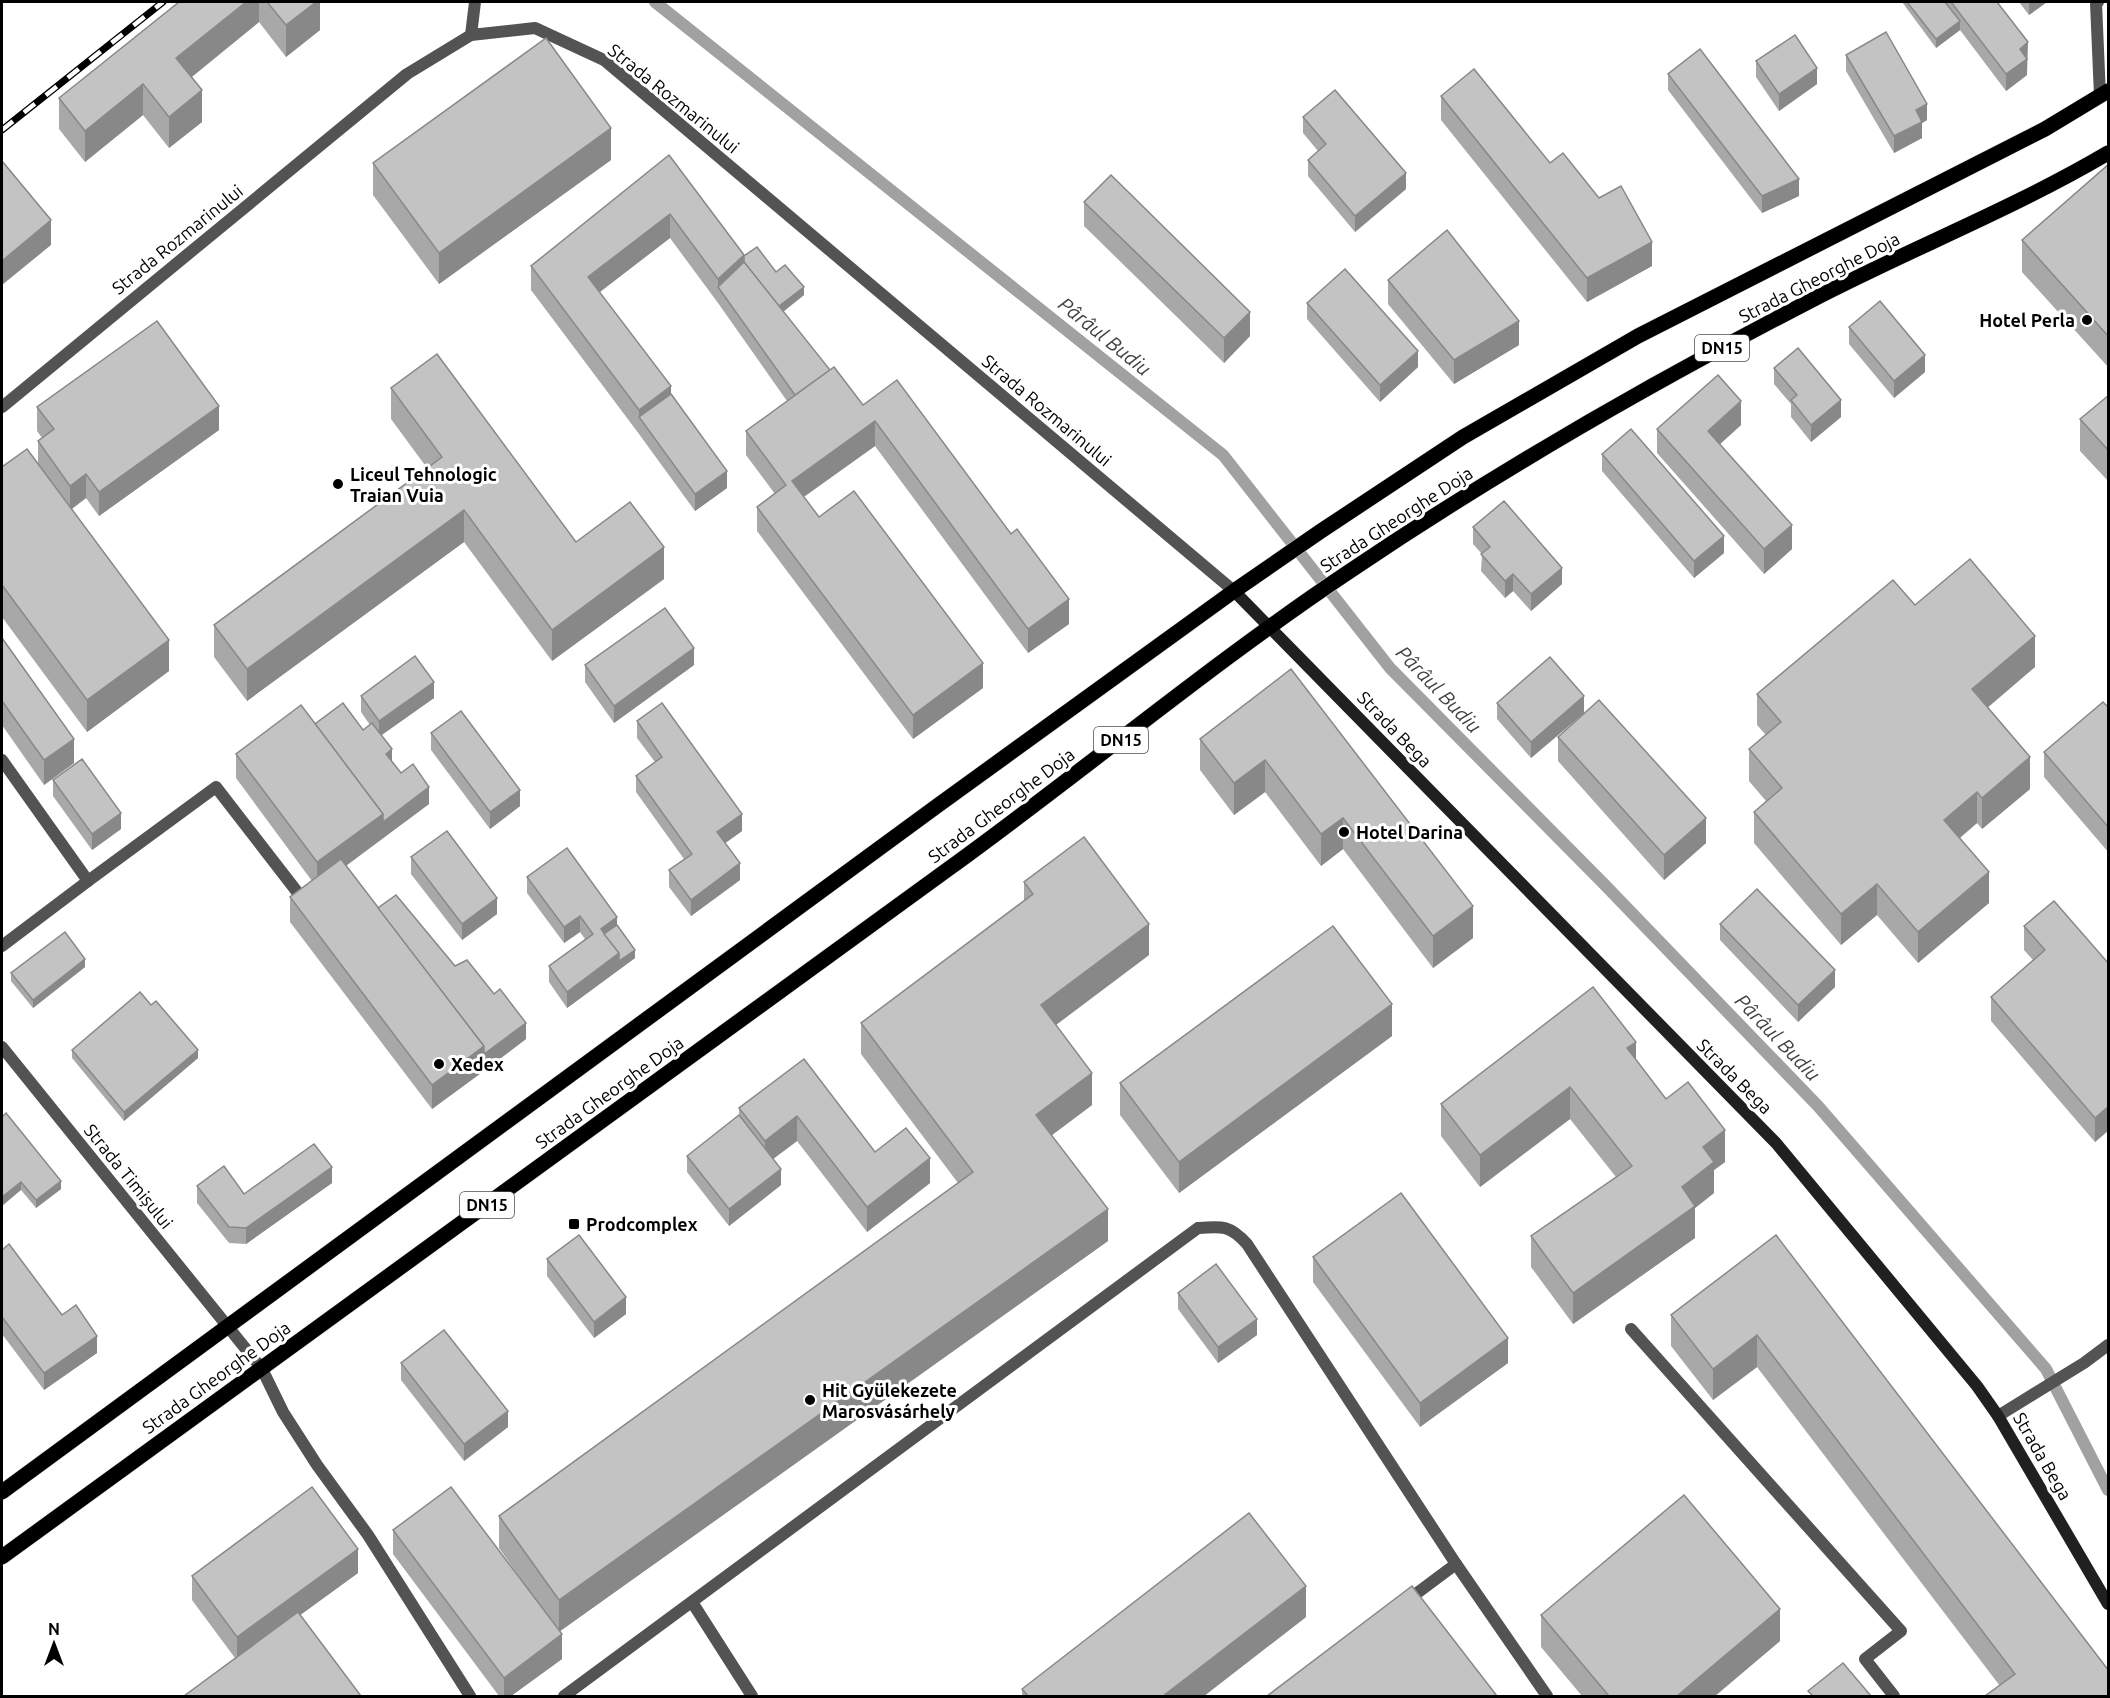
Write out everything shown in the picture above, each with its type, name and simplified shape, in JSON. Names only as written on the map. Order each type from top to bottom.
[{"type":"main road","name":"Strada Gheorghe Doja","points":[[2,1492],[937,806],[1234,591],[1321,531],[1463,437],[1638,336],[2045,129],[2104,94]]},
{"type":"main road","name":"Strada Gheorghe Doja","points":[[2,1557],[972,852],[1290,612],[1351,570],[1490,481],[1661,380],[1818,297],[2066,177],[2109,153]]},
{"type":"main road","name":"Strada Bega","points":[[1234,591],[1776,1143],[1977,1386],[1998,1416],[2109,1604]]},
{"type":"street","points":[[471,35],[475,2]]},
{"type":"street","points":[[2098,2],[2096,3],[2104,94]]},
{"type":"street","name":"Strada Rozmarinului","points":[[2,407],[407,74],[471,35],[536,28],[604,60],[1234,591]]},
{"type":"street","points":[[2,760],[88,881]]},
{"type":"street","points":[[2,946],[216,787],[298,893]]},
{"type":"street","name":"Strada Timișului","points":[[2,1047],[230,1326],[262,1369],[289,1420],[317,1465],[369,1535],[470,1696]]},
{"type":"street","points":[[564,1696],[1198,1228],[1223,1226],[1237,1233],[1247,1244],[1456,1564],[1547,1696]]},
{"type":"street","points":[[1631,1329],[1901,1631],[1865,1659],[1894,1696]]},
{"type":"street","points":[[1998,1416],[2109,1345]]},
{"type":"street","points":[[1391,1613],[1456,1564]]},
{"type":"street","points":[[692,1602],[752,1696]]},
{"type":"building","points":[[179,2],[246,2],[176,58],[202,90],[169,117],[143,84],[85,131],[59,98]]},
{"type":"building","points":[[267,2],[316,2],[286,25]]},
{"type":"building","points":[[1907,2],[1945,2],[1960,21],[1936,39]]},
{"type":"building","points":[[1951,2],[1997,2],[2028,42],[2020,49],[2027,59],[2006,74]]},
{"type":"building","points":[[1886,32],[1927,104],[1916,110],[1922,122],[1894,136],[1846,55]]},
{"type":"building","points":[[1795,35],[1817,68],[1779,94],[1756,61]]},
{"type":"building","points":[[546,38],[611,128],[439,253],[373,163]]},
{"type":"building","points":[[1700,49],[1799,179],[1762,196],[1668,74]]},
{"type":"building","points":[[1474,69],[1550,163],[1563,153],[1599,198],[1621,186],[1652,242],[1587,278],[1441,96]]},
{"type":"building","points":[[1335,90],[1406,173],[1355,216],[1308,160],[1326,144],[1303,117]]},
{"type":"building","points":[[669,155],[744,255],[718,279],[670,214],[588,277],[671,386],[639,410],[531,266]]},
{"type":"building","points":[[2,161],[51,220],[2,261]]},
{"type":"building","name":"Hotel Perla","points":[[2109,164],[2109,337],[2022,240]]},
{"type":"building","points":[[1111,175],[1250,312],[1224,338],[1084,202]]},
{"type":"building","points":[[1447,230],[1519,321],[1454,360],[1388,280]]},
{"type":"building","points":[[757,247],[776,272],[785,265],[804,287],[779,306],[744,262],[744,256]]},
{"type":"building","points":[[744,262],[830,370],[795,395],[718,287]]},
{"type":"building","points":[[1345,269],[1418,351],[1380,385],[1307,303]]},
{"type":"building","points":[[1880,301],[1925,355],[1894,381],[1849,327]]},
{"type":"building","points":[[157,321],[219,406],[99,492],[86,474],[70,486],[38,441],[54,429],[37,407]]},
{"type":"building","points":[[1798,348],[1841,400],[1811,425],[1791,400],[1797,395],[1774,368]]},
{"type":"building","points":[[437,354],[576,542],[630,502],[664,547],[552,630],[464,510],[247,669],[214,625],[442,457],[391,388]]},
{"type":"building","points":[[834,367],[863,405],[897,380],[1011,534],[1017,529],[1069,599],[1028,629],[875,421],[792,481],[819,517],[854,491],[983,663],[913,715],[757,507],[786,485],[746,431]]},
{"type":"building","points":[[1718,375],[1741,401],[1708,431],[1792,525],[1764,549],[1657,429]]},
{"type":"building","points":[[671,394],[727,471],[695,494],[639,417]]},
{"type":"building","points":[[2109,395],[2109,451],[2080,419]]},
{"type":"building","points":[[1631,429],[1724,536],[1694,561],[1602,454]]},
{"type":"building","points":[[27,449],[169,640],[87,700],[2,585],[2,467]]},
{"type":"building","points":[[1504,501],[1562,568],[1531,594],[1513,574],[1505,581],[1481,554],[1490,547],[1473,527]]},
{"type":"building","points":[[1970,559],[2035,636],[1972,689],[2030,757],[1982,798],[1977,792],[1944,820],[1989,872],[1918,932],[1877,884],[1841,914],[1754,812],[1782,788],[1749,749],[1781,722],[1757,694],[1893,580],[1915,605]]},
{"type":"building","points":[[665,608],[694,648],[614,706],[585,665]]},
{"type":"building","points":[[2,638],[74,739],[44,760],[2,701]]},
{"type":"building","points":[[415,656],[434,682],[379,721],[361,696]]},
{"type":"building","points":[[1550,657],[1584,696],[1531,742],[1497,703]]},
{"type":"building","name":"Hotel Darina","points":[[1291,669],[1473,906],[1433,936],[1343,818],[1321,834],[1265,760],[1234,783],[1200,739]]},
{"type":"building","points":[[1599,700],[1706,818],[1664,855],[1558,737]]},
{"type":"building","points":[[2103,702],[2109,708],[2109,828],[2044,752]]},
{"type":"building","points":[[343,703],[363,730],[372,723],[392,749],[386,754],[401,773],[413,764],[429,787],[383,822],[383,814],[315,724]]},
{"type":"building","points":[[662,703],[742,814],[717,832],[740,863],[691,900],[669,870],[692,854],[636,776],[662,757],[637,721]]},
{"type":"building","points":[[301,705],[383,814],[317,862],[236,754]]},
{"type":"building","points":[[461,711],[520,790],[490,812],[431,733]]},
{"type":"building","points":[[82,759],[121,813],[92,834],[53,780]]},
{"type":"building","points":[[447,831],[497,898],[462,924],[411,857]]},
{"type":"building","points":[[1084,837],[1149,924],[1041,1005],[1092,1073],[1036,1115],[1108,1209],[559,1600],[499,1516],[973,1172],[861,1023],[1033,894],[1024,882]]},
{"type":"building","points":[[567,848],[617,917],[601,929],[619,953],[567,992],[549,966],[593,934],[580,916],[564,927],[527,877]]},
{"type":"building","points":[[341,859],[484,1046],[432,1085],[290,897]]},
{"type":"building","points":[[1757,889],[1835,970],[1798,1005],[1720,924]]},
{"type":"building","points":[[396,895],[455,966],[467,960],[494,994],[500,989],[526,1023],[484,1054],[484,1046],[378,908]]},
{"type":"building","points":[[2054,901],[2109,964],[2109,1106],[2095,1118],[1991,997],[2045,950],[2024,926]]},
{"type":"building","points":[[617,925],[635,950],[619,961],[619,953],[604,934]]},
{"type":"building","points":[[1333,926],[1392,1004],[1179,1162],[1120,1083]]},
{"type":"building","points":[[65,932],[85,959],[33,1000],[11,973]]},
{"type":"building","points":[[1593,987],[1636,1042],[1627,1048],[1666,1099],[1688,1082],[1725,1130],[1703,1147],[1714,1162],[1682,1187],[1695,1206],[1573,1293],[1531,1236],[1632,1166],[1570,1087],[1480,1155],[1441,1104]]},
{"type":"building","points":[[140,992],[151,1005],[156,1001],[198,1050],[124,1112],[72,1050]]},
{"type":"building","points":[[804,1059],[875,1152],[906,1128],[930,1158],[867,1207],[797,1116],[765,1141],[739,1108]]},
{"type":"building","points":[[6,1113],[61,1181],[36,1200],[21,1182],[2,1197],[2,1117]]},
{"type":"building","points":[[739,1115],[781,1169],[729,1209],[687,1156]]},
{"type":"building","points":[[314,1144],[332,1167],[246,1228],[229,1227],[197,1186],[224,1166],[244,1194]]},
{"type":"building","points":[[1401,1193],[1508,1338],[1420,1403],[1313,1257]]},
{"type":"building","points":[[579,1235],[626,1297],[594,1322],[547,1259]]},
{"type":"building","points":[[1776,1235],[2109,1671],[2109,1696],[1985,1696],[2015,1674],[1757,1335],[1713,1369],[1671,1315]]},
{"type":"building","points":[[9,1244],[62,1315],[76,1305],[97,1336],[44,1373],[2,1317],[2,1250]]},
{"type":"building","points":[[1216,1264],[1257,1319],[1218,1347],[1178,1293]]},
{"type":"building","points":[[444,1330],[508,1411],[464,1444],[401,1363]]},
{"type":"building","points":[[312,1487],[358,1549],[237,1637],[192,1576]]},
{"type":"building","points":[[451,1487],[562,1634],[504,1678],[393,1530]]},
{"type":"building","points":[[1684,1495],[1780,1609],[1677,1696],[1609,1696],[1541,1615]]},
{"type":"building","points":[[1249,1513],[1306,1586],[1163,1696],[1028,1696],[1022,1689]]},
{"type":"building","points":[[1412,1586],[1497,1696],[1267,1696]]},
{"type":"building","points":[[298,1612],[361,1696],[184,1696]]},
{"type":"building","points":[[1843,1663],[1871,1696],[1813,1696],[1808,1691]]},
{"type":"waterway","name":"Pârâul Budiu","points":[[655,2],[1223,455],[1390,668],[1603,883],[1818,1106],[2046,1369],[2108,1490]]},
{"type":"railway","points":[[2,130],[163,2]]},
{"type":"place","name":"Hotel Perla","points":[[2087,320]]},
{"type":"place","name":"Liceul Tehnologic Traian Vuia","points":[[338,484]]},
{"type":"place","name":"Hotel Darina","points":[[1344,832]]},
{"type":"place","name":"Xedex","points":[[439,1064]]},
{"type":"place","name":"Prodcomplex","points":[[574,1224]]},
{"type":"place","name":"Hit Gyülekezete Marosvásárhely","points":[[810,1400]]}]
